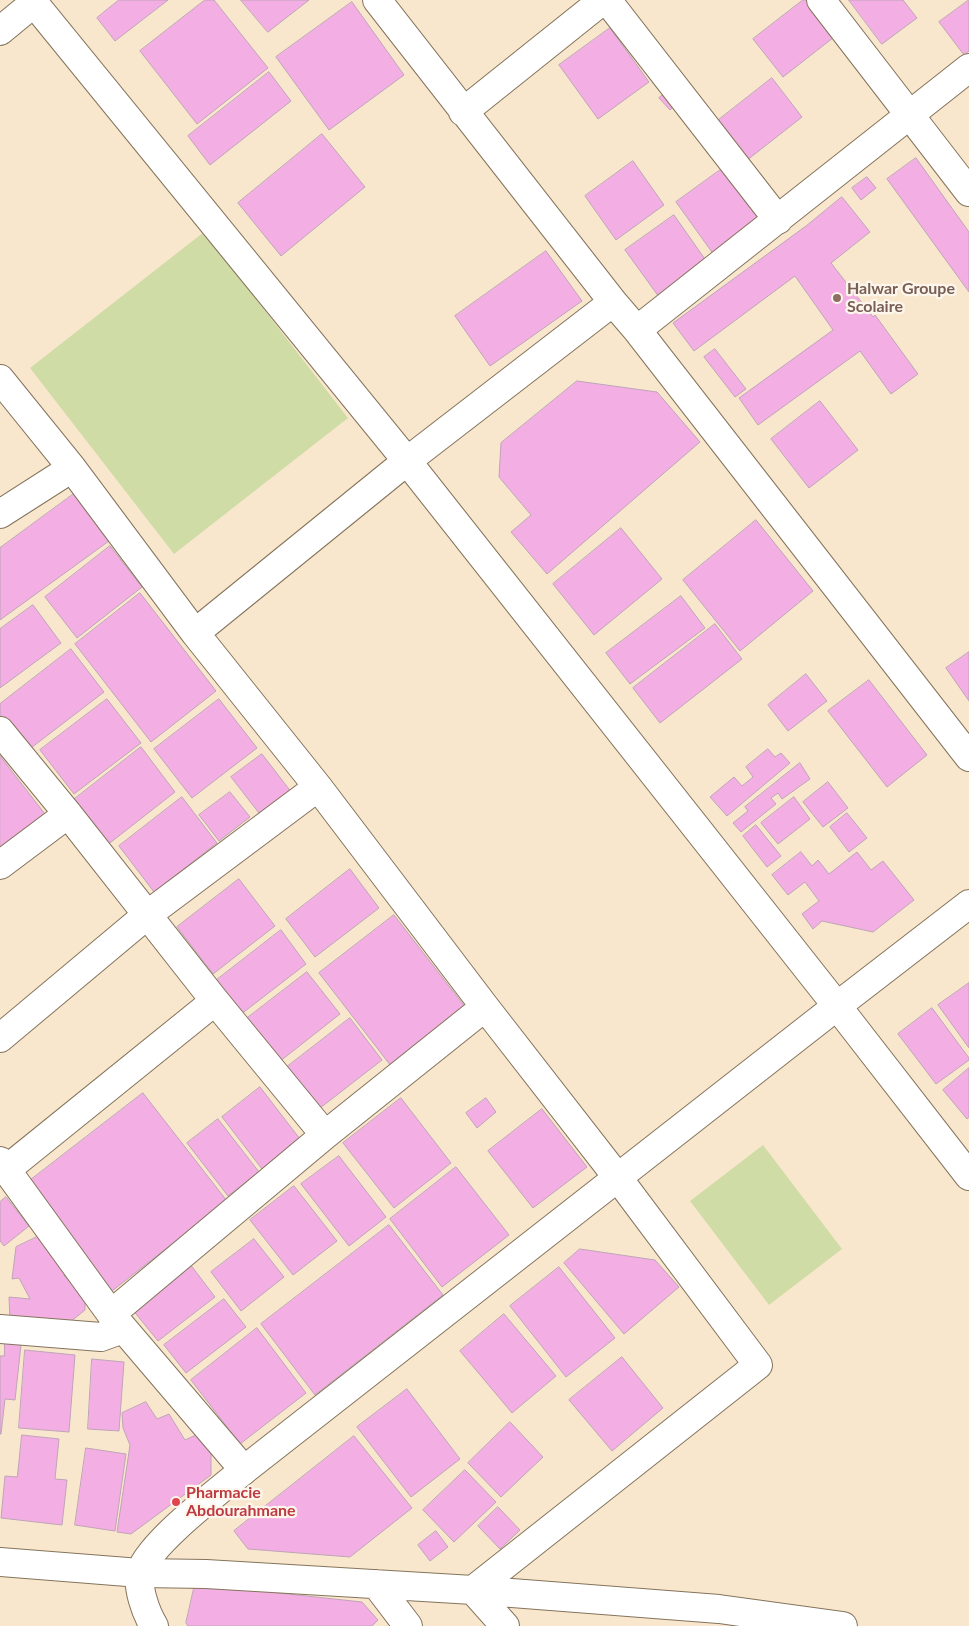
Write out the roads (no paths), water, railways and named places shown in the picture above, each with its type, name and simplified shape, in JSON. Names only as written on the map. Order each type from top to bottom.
[{"type":"street","points":[[377,0],[463,112],[637,330],[969,757]]},
{"type":"street","points":[[463,112],[603,0]]},
{"type":"street","points":[[607,0],[778,220]]},
{"type":"street","points":[[821,0],[969,192]]},
{"type":"street","points":[[2,27],[34,1],[407,461],[969,1176]]},
{"type":"street","points":[[637,330],[969,68]]},
{"type":"street","points":[[195,633],[407,461],[613,302]]},
{"type":"street","points":[[0,379],[72,468],[195,633],[318,787],[618,1178],[758,1365],[473,1590]]},
{"type":"street","points":[[0,514],[72,468]]},
{"type":"street","points":[[0,731],[68,814],[215,1002],[325,1135]]},
{"type":"street","points":[[0,1038],[147,915],[318,787]]},
{"type":"street","points":[[0,865],[68,814]]},
{"type":"street","points":[[154,1626],[149,1617],[142,1594],[140,1573],[146,1559],[156,1547],[184,1521],[244,1470],[969,904]]},
{"type":"street","points":[[215,1002],[4,1165],[117,1321],[244,1470]]},
{"type":"street","points":[[0,1329],[100,1337],[325,1135],[485,1007]]},
{"type":"street","points":[[0,1562],[140,1573],[206,1574],[473,1590],[709,1618],[843,1626]]},
{"type":"street","points":[[376,1584],[408,1626]]},
{"type":"street","points":[[473,1590],[505,1626]]},
{"type":"place","name":"Halwar Groupe Scolaire","points":[[837,298]]},
{"type":"place","name":"Pharmacie Abdourahmane","points":[[176,1502]]}]
